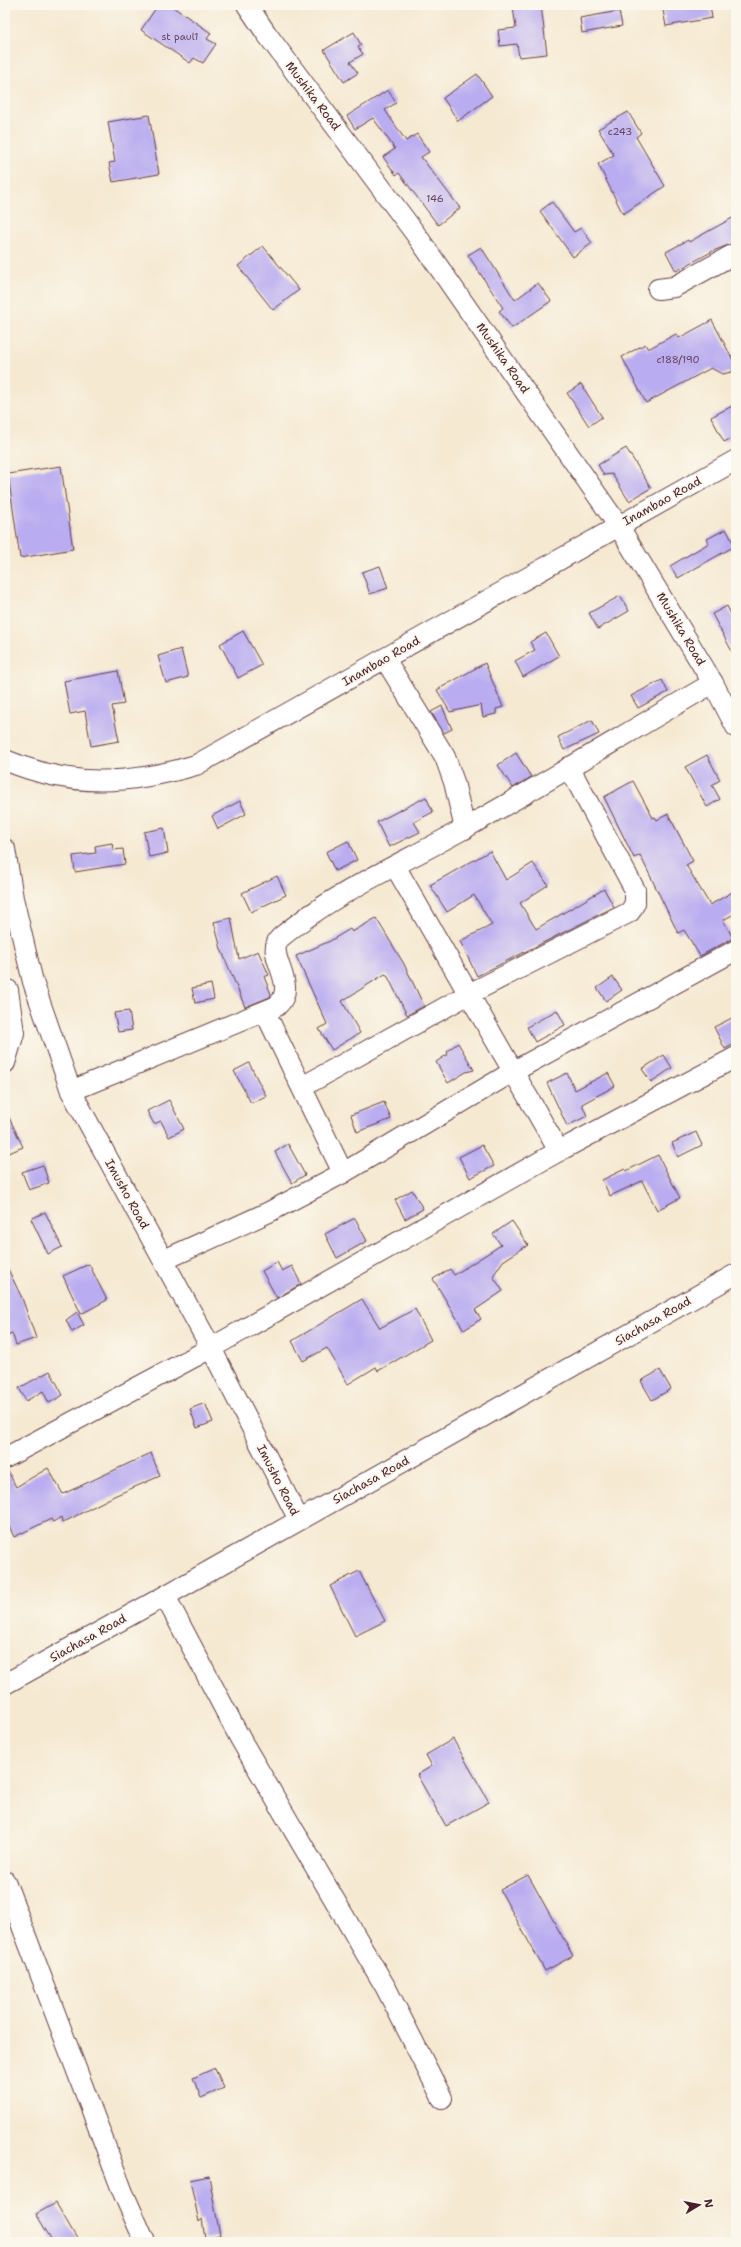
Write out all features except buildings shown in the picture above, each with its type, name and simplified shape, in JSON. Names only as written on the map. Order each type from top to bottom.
[{"type":"street","name":"Mushika Road","points":[[247,5],[266,33],[418,236],[618,525],[713,683],[736,727]]},
{"type":"street","points":[[658,289],[674,287],[736,253]]},
{"type":"street","name":"Inambao Road","points":[[5,760],[32,771],[79,781],[162,775],[196,765],[385,659],[618,525],[736,460]]},
{"type":"street","points":[[385,659],[445,757],[454,782],[465,829]]},
{"type":"street","points":[[71,1092],[278,1006],[284,1000],[287,988],[275,950],[279,938],[321,907],[465,829],[713,683]]},
{"type":"street","points":[[302,1087],[469,994],[630,912],[635,903],[635,890],[569,767]]},
{"type":"street","name":"Imusho Road","points":[[5,848],[13,898],[33,982],[71,1092],[211,1348],[299,1520]]},
{"type":"street","points":[[395,866],[559,1151]]},
{"type":"street","points":[[164,1260],[269,1212],[343,1173],[514,1071],[736,950]]},
{"type":"street","points":[[5,1063],[14,1033],[6,991],[33,982]]},
{"type":"street","points":[[265,1012],[343,1173]]},
{"type":"street","points":[[5,1458],[211,1348],[559,1151],[736,1057]]},
{"type":"street","name":"Siachasa Road","points":[[5,1684],[165,1596],[736,1274]]},
{"type":"street","points":[[165,1596],[241,1740],[386,1988],[442,2098]]},
{"type":"street","points":[[5,1880],[122,2190],[145,2242]]}]
